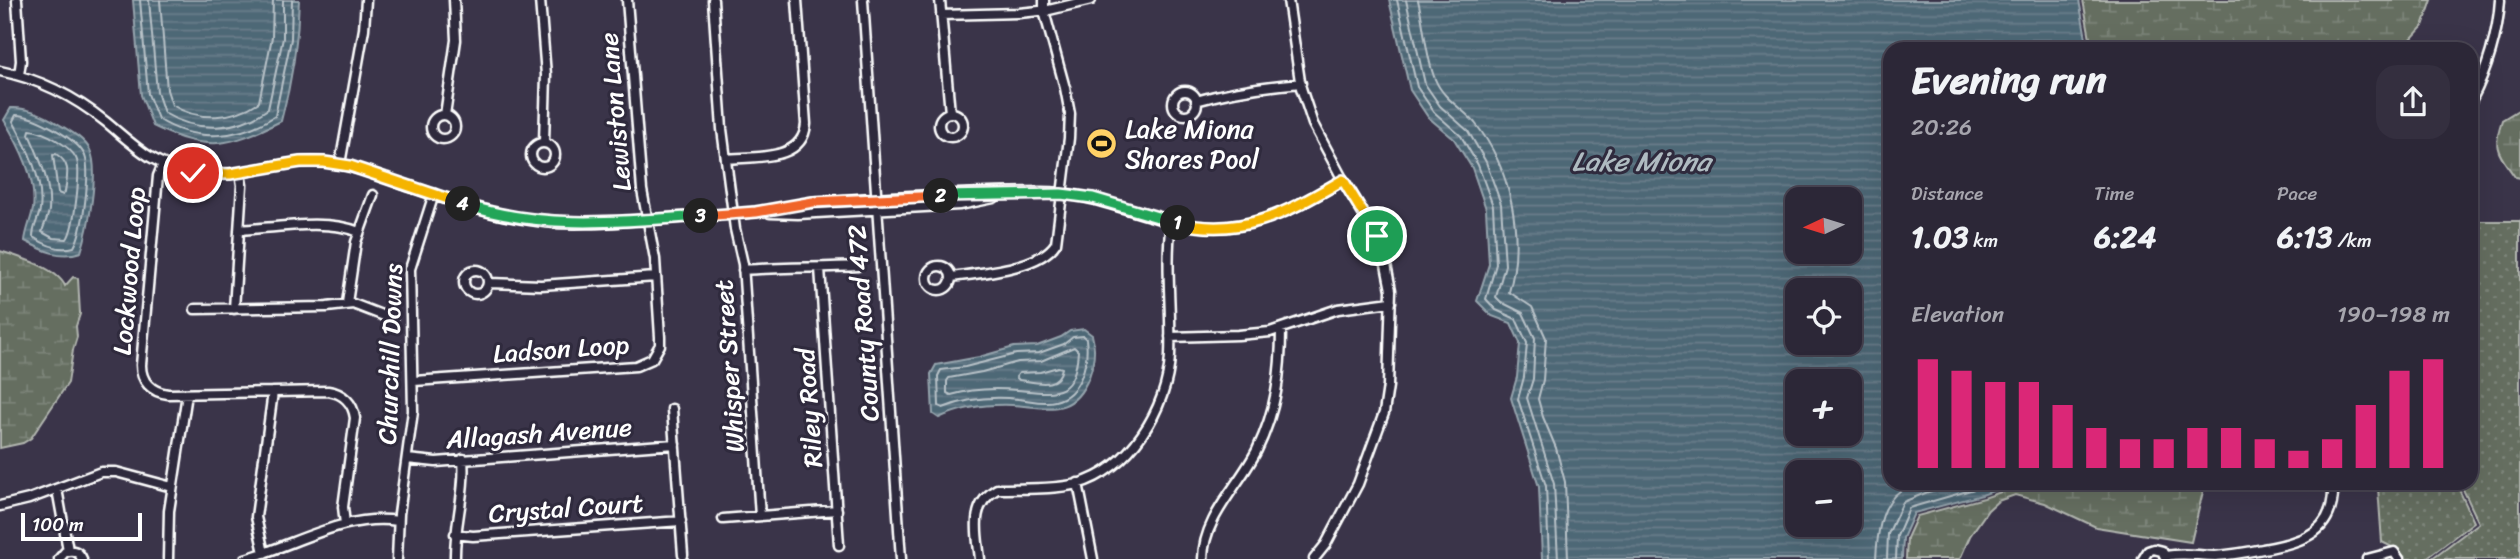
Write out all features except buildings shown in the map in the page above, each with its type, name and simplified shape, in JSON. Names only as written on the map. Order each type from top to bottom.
[{"type":"street","points":[[17,0],[21,61],[19,75]]},
{"type":"street","points":[[340,164],[366,0]]},
{"type":"street","points":[[445,115],[456,40],[454,0]]},
{"type":"street","points":[[540,0],[546,75],[544,142]]},
{"type":"street","name":"Lewiston Lane","points":[[626,0],[646,220]]},
{"type":"street","name":"Whisper Street","points":[[713,0],[726,159],[743,270],[760,516]]},
{"type":"street","points":[[726,159],[780,153],[796,148],[802,142],[806,124],[797,0]]},
{"type":"street","name":"County Road 472","points":[[863,0],[901,559]]},
{"type":"street","points":[[940,0],[950,113]]},
{"type":"street","points":[[951,277],[1037,260],[1052,249],[1059,231],[1070,114],[1044,10],[1044,0]]},
{"type":"street","points":[[941,15],[1044,10],[1091,0]]},
{"type":"street","points":[[1288,0],[1301,83],[1313,124],[1377,236],[1390,277],[1384,414],[1358,484],[1326,544],[1314,559]]},
{"type":"street","points":[[2478,84],[2494,40],[2500,0]]},
{"type":"street","points":[[0,71],[44,84],[75,100],[108,123],[139,151],[163,164],[193,173],[240,173],[311,161],[340,164],[491,213],[541,221],[595,223],[734,214],[813,202],[875,198],[1061,194],[1093,198],[1171,222],[1200,226],[1245,225],[1285,213],[1343,180]]},
{"type":"street","points":[[1196,101],[1266,86],[1301,83]]},
{"type":"street","name":"Lockwood Loop","points":[[163,164],[158,176],[141,371],[146,383],[156,391],[168,394],[335,392],[352,405],[355,418],[342,507],[345,524]]},
{"type":"street","points":[[234,309],[242,185],[240,173]]},
{"type":"street","name":"Churchill Downs","points":[[397,559],[398,521],[414,381],[410,269],[434,194]]},
{"type":"street","points":[[756,212],[798,214],[960,205],[1007,194]]},
{"type":"street","points":[[348,303],[359,232],[373,195]]},
{"type":"street","name":"Ladson Loop","points":[[414,381],[636,366],[652,359],[660,345],[656,277],[646,220]]},
{"type":"street","points":[[980,559],[976,523],[978,508],[989,494],[997,489],[1078,484],[1091,479],[1120,461],[1146,428],[1164,391],[1170,359],[1168,244],[1171,222]]},
{"type":"street","points":[[239,230],[320,225],[341,226],[359,232]]},
{"type":"street","points":[[743,270],[858,266]]},
{"type":"street","name":"Riley Road","points":[[820,268],[839,545]]},
{"type":"street","points":[[488,283],[541,285],[656,277]]},
{"type":"street","points":[[1170,337],[1238,335],[1281,330],[1338,309],[1391,302]]},
{"type":"street","points":[[195,309],[327,307],[348,303],[392,319]]},
{"type":"street","points":[[1203,559],[1207,528],[1242,478],[1258,448],[1276,401],[1281,330]]},
{"type":"street","points":[[264,553],[256,517],[273,392]]},
{"type":"street","points":[[168,559],[167,527],[187,394]]},
{"type":"street","points":[[672,409],[683,555]]},
{"type":"street","name":"Allagash Avenue","points":[[407,459],[425,462],[675,444]]},
{"type":"street","points":[[455,559],[463,459]]},
{"type":"street","points":[[0,506],[57,489],[93,474],[109,472],[172,487]]},
{"type":"street","points":[[1078,484],[1093,559]]},
{"type":"street","points":[[57,489],[68,550]]},
{"type":"street","points":[[2143,559],[2148,551],[2154,549],[2162,551],[2166,558],[2176,553],[2214,556],[2297,543],[2322,525],[2330,510],[2333,490]]},
{"type":"street","points":[[723,519],[837,510]]},
{"type":"street","points":[[245,559],[345,524],[381,519],[398,521]]},
{"type":"street","name":"Crystal Court","points":[[455,534],[473,536],[681,521]]},
{"type":"street","points":[[59,559],[61,554],[68,550],[76,551],[82,559]]},
{"type":"street","points":[[2367,559],[2397,555]]},
{"type":"green space","points":[[2083,0],[2432,0],[2423,26],[2408,42],[2091,42]]},
{"type":"green space","points":[[2520,109],[2520,178],[2515,177],[2504,162],[2498,150],[2497,138],[2502,120]]},
{"type":"green space","points":[[2478,221],[2520,221],[2520,559],[2431,559],[2479,523],[2463,490],[2478,490]]},
{"type":"green space","points":[[0,251],[46,269],[65,286],[73,277],[78,278],[80,314],[68,383],[31,438],[23,443],[0,448]]},
{"type":"green space","points":[[2006,490],[2203,490],[2191,542],[2096,527],[2045,503],[2015,495],[1998,501],[1988,510],[1970,536],[1960,559],[1906,559],[1907,538],[1917,516]]},
{"type":"green space","points":[[2378,490],[2459,490],[2474,522],[2425,559],[2403,559],[2396,549],[2382,542]]},
{"type":"water","points":[[133,0],[299,0],[294,61],[281,121],[247,136],[217,143],[188,140],[153,126],[141,95]]},
{"type":"water","name":"Lake Miona","points":[[1389,0],[2079,0],[2087,42],[1883,42],[1883,490],[1996,490],[1914,513],[1903,538],[1902,559],[1542,559],[1539,487],[1511,398],[1517,377],[1520,343],[1511,323],[1492,316],[1477,301],[1489,264],[1486,209],[1472,168],[1454,139],[1428,117],[1410,90]]},
{"type":"water","points":[[11,108],[41,114],[71,131],[90,150],[94,171],[93,186],[90,216],[81,252],[59,254],[25,241],[34,198],[26,163],[4,120]]},
{"type":"water","points":[[1084,329],[1092,335],[1092,366],[1082,390],[1067,404],[1048,408],[993,405],[966,409],[939,418],[933,414],[931,374],[936,365],[1014,347],[1037,346],[1070,331]]},
{"type":"place","name":"Lake Miona Shores Pool","points":[[1102,144]]},
{"type":"route","points":[[193,173],[230,174],[311,161],[324,162],[350,166],[479,209],[511,217],[551,222],[595,223],[756,212],[813,202],[875,198],[1045,192],[1093,198],[1191,226],[1220,227],[1245,225],[1285,213],[1343,180],[1377,236]]}]
